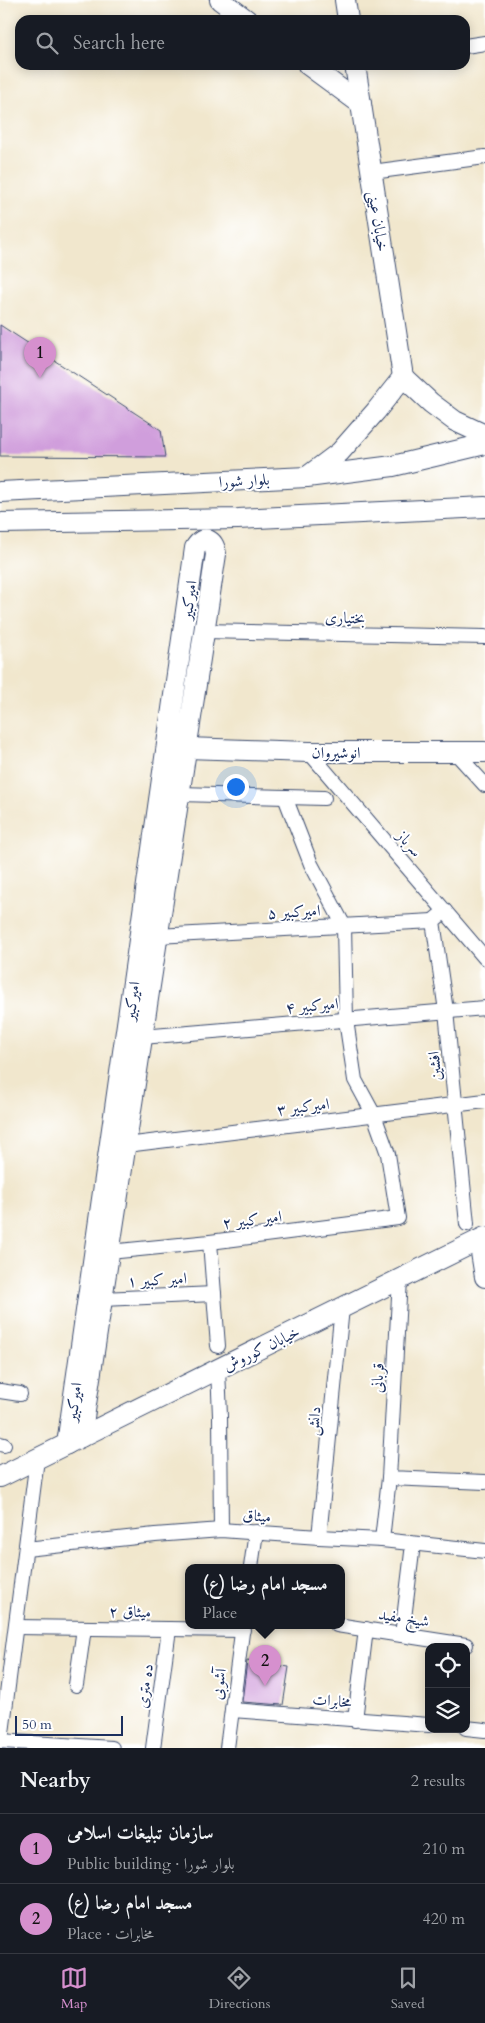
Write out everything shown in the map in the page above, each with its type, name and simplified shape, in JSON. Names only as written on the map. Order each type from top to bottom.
[{"type":"main road","points":[[220,0],[240,15]]},
{"type":"main road","points":[[345,0],[347,15]]},
{"type":"main road","points":[[315,70],[361,104]]},
{"type":"main road","name":"خیابان عینی","points":[[356,70],[403,377]]},
{"type":"main road","points":[[307,477],[340,452],[376,412],[403,377],[431,403],[455,421],[485,435]]},
{"type":"main road","name":"بلوار شورا","points":[[0,492],[307,477],[393,466],[485,444]]},
{"type":"main road","points":[[0,523],[238,519],[485,507]]},
{"type":"main road","name":"امیرکبیر","points":[[74,1441],[102,1300],[109,1252],[112,1183],[126,1145],[216,554],[227,533],[238,519]]},
{"type":"main road","points":[[177,520],[194,558]]},
{"type":"main road","points":[[194,558],[198,542],[204,540],[210,541],[215,545],[216,554]]},
{"type":"main road","name":"امیرکبیر","points":[[74,1441],[112,1183],[194,558]]},
{"type":"main road","name":"انوشیروان","points":[[186,748],[309,752],[485,752]]},
{"type":"main road","points":[[477,1234],[485,1277]]},
{"type":"main road","name":"خیابان کوروش","points":[[0,1477],[400,1279],[477,1234]]},
{"type":"street","points":[[470,45],[485,43]]},
{"type":"street","points":[[372,172],[485,157]]},
{"type":"street","name":"بختیاری","points":[[204,631],[485,637]]},
{"type":"street","name":"سرباز","points":[[309,752],[485,958]]},
{"type":"street","points":[[455,752],[485,785]]},
{"type":"street","points":[[180,794],[324,798]]},
{"type":"street","points":[[285,797],[311,864],[344,926],[346,1020],[354,1080],[374,1115]]},
{"type":"street","points":[[433,921],[445,911]]},
{"type":"street","name":"امیرکبیر ۵","points":[[157,936],[433,921]]},
{"type":"street","name":"افشین","points":[[433,921],[446,1011],[455,1105],[477,1234]]},
{"type":"street","name":"امیرکبیر ۴","points":[[142,1037],[485,1008]]},
{"type":"street","name":"امیرکبیر ۳","points":[[126,1145],[485,1101]]},
{"type":"street","name":"امیر کبیر ۲","points":[[109,1252],[210,1242],[398,1218],[388,1154],[374,1115]]},
{"type":"street","points":[[210,1242],[218,1346]]},
{"type":"street","name":"قربانی","points":[[382,1540],[389,1478],[400,1279]]},
{"type":"street","name":"امیر کبیر ۱","points":[[102,1300],[214,1294]]},
{"type":"street","name":"دانش","points":[[319,1537],[342,1308]]},
{"type":"street","points":[[218,1369],[221,1530]]},
{"type":"street","points":[[0,1391],[20,1394]]},
{"type":"street","points":[[37,1459],[16,1627],[5,1665],[0,1741],[112,1748]]},
{"type":"street","points":[[389,1478],[485,1482]]},
{"type":"street","name":"میثاق","points":[[26,1549],[155,1534],[221,1530],[382,1540],[485,1551]]},
{"type":"street","points":[[251,1564],[256,1532]]},
{"type":"street","points":[[402,1635],[413,1544]]},
{"type":"street","name":"شیخ مفید","points":[[345,1626],[453,1643]]},
{"type":"street","name":"میثاق ۲","points":[[16,1627],[185,1629]]},
{"type":"street","points":[[76,1685],[84,1628]]},
{"type":"street","name":"ده متری","points":[[153,1748],[169,1629]]},
{"type":"street","name":"آشوبی","points":[[227,1748],[243,1629]]},
{"type":"street","points":[[354,1720],[366,1629]]},
{"type":"street","name":"مخابرات","points":[[232,1710],[425,1725]]},
{"type":"street","points":[[470,1728],[485,1730]]},
{"type":"building","points":[[0,325],[161,430],[165,457],[0,456]]},
{"type":"building","points":[[247,1661],[289,1667],[283,1705],[242,1702]]},
{"type":"place","name":"سازمان تبلیغات اسلامی","points":[[40,378]]},
{"type":"place","name":"مسجد امام رضا (ع)","points":[[265,1686]]}]
